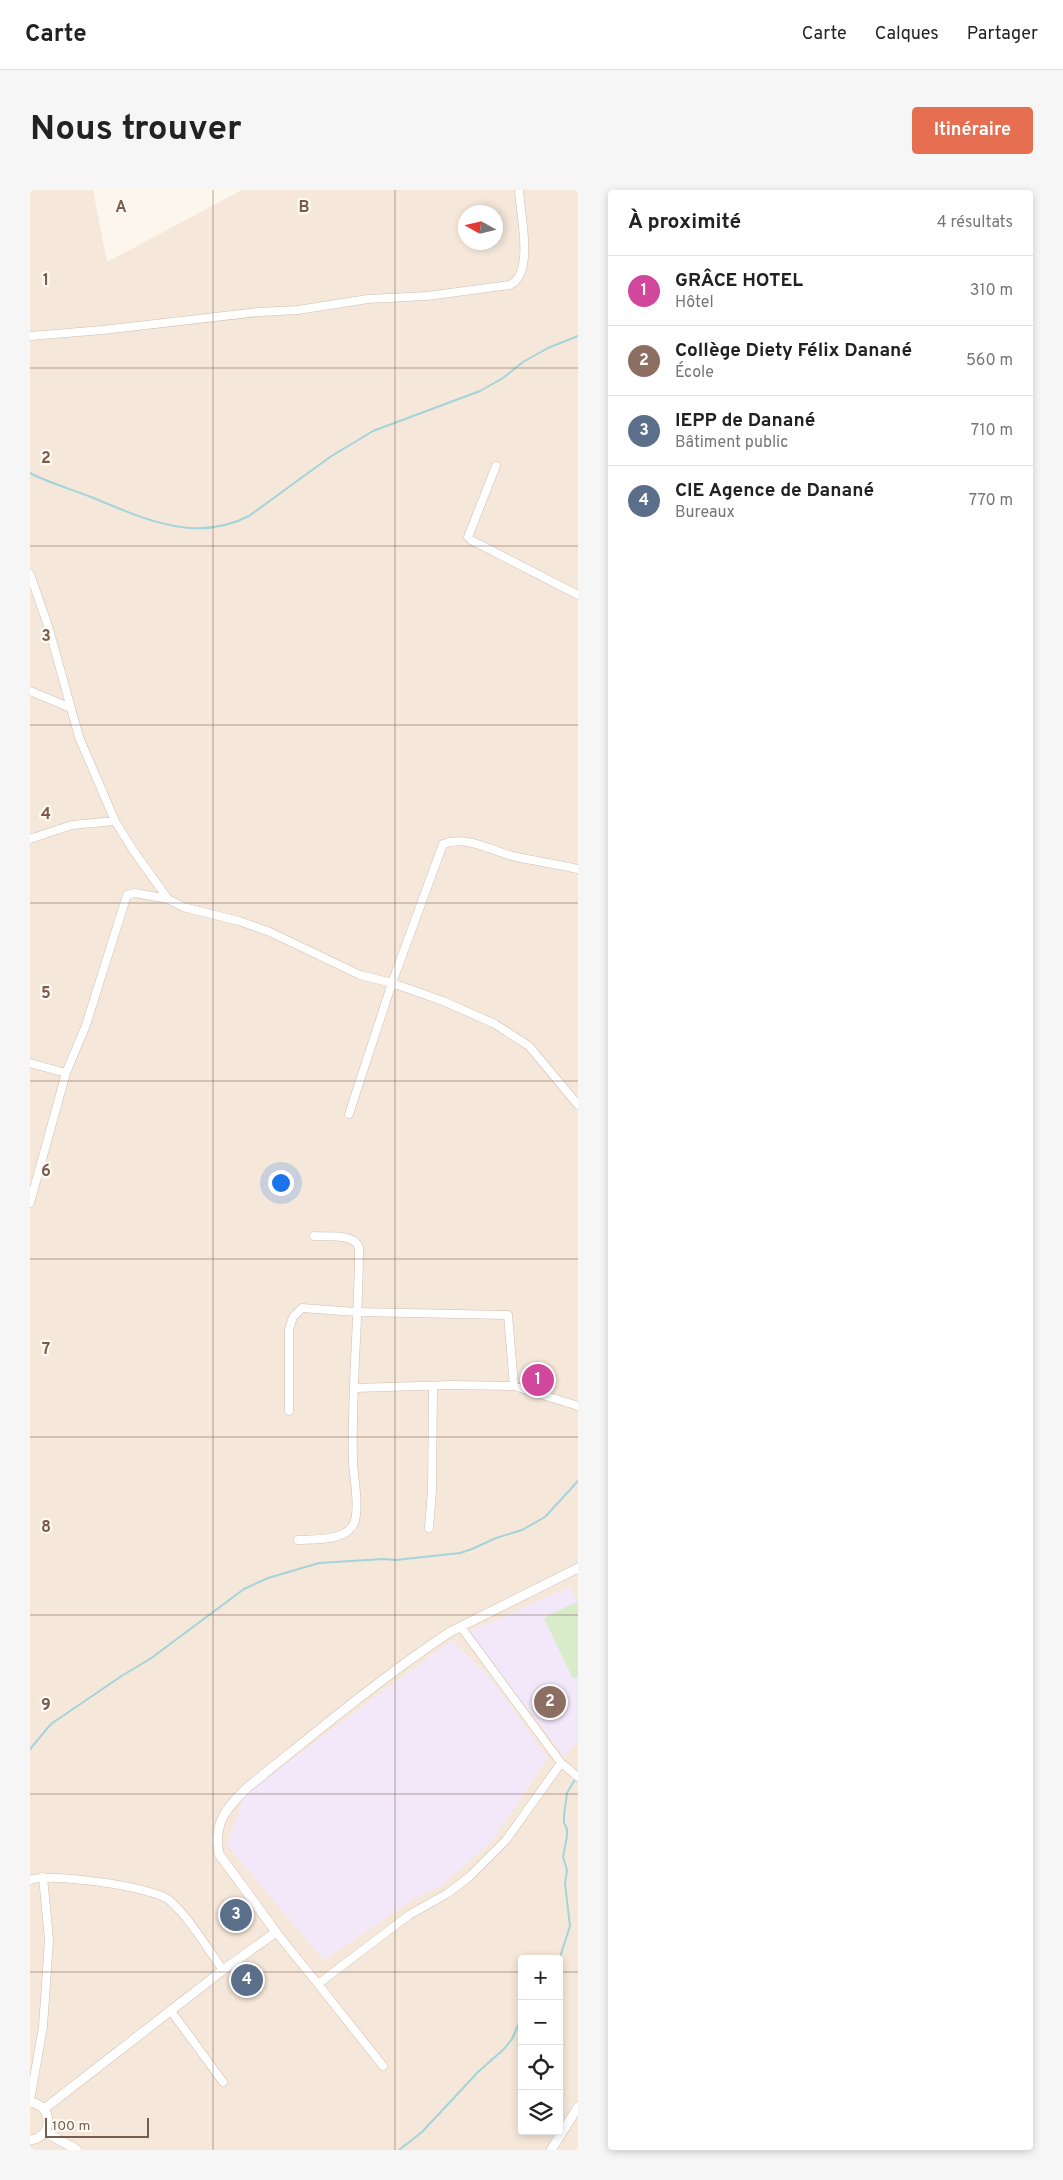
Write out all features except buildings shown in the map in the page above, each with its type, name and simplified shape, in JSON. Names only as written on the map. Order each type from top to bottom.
[{"type":"street","points":[[30,336],[103,330],[258,312],[298,310],[368,298],[428,296],[503,287],[515,283],[523,268],[524,256],[519,190]]},
{"type":"street","points":[[496,466],[468,537],[578,595]]},
{"type":"street","points":[[30,574],[49,629],[79,737],[116,821],[129,844],[168,899]]},
{"type":"street","points":[[30,691],[71,708]]},
{"type":"street","points":[[30,838],[72,825],[116,821]]},
{"type":"street","points":[[349,1114],[392,983],[444,844],[456,840],[466,841],[512,856],[578,869]]},
{"type":"street","points":[[30,1203],[66,1074],[86,1026],[127,895],[135,893],[168,899],[183,907],[239,921],[270,932],[360,975],[392,983],[456,1006],[520,1039],[536,1053],[578,1105]]},
{"type":"street","points":[[30,1063],[66,1074]]},
{"type":"street","points":[[298,1540],[340,1535],[347,1532],[354,1524],[356,1509],[353,1464],[359,1247],[349,1238],[314,1236]]},
{"type":"street","points":[[289,1411],[289,1329],[293,1317],[302,1308],[356,1312],[508,1315],[514,1386]]},
{"type":"street","points":[[429,1528],[432,1490],[433,1386]]},
{"type":"street","points":[[356,1388],[514,1386],[578,1406]]},
{"type":"street","points":[[382,2066],[276,1932],[219,1854],[216,1839],[224,1814],[248,1787],[400,1667],[450,1632],[578,1568]]},
{"type":"street","points":[[461,1627],[561,1763],[578,1777]]},
{"type":"street","points":[[318,1984],[409,1915],[458,1887],[469,1877],[506,1840],[561,1763]]},
{"type":"street","points":[[30,1880],[42,1877],[83,1880],[148,1890],[163,1896],[170,1901],[190,1925],[222,1970]]},
{"type":"street","points":[[30,2140],[37,2139],[45,2132],[48,2120],[44,2109],[30,2101],[43,2028],[49,1940],[42,1877]]},
{"type":"street","points":[[44,2109],[222,1970],[276,1932]]},
{"type":"street","points":[[171,2011],[223,2082]]},
{"type":"street","points":[[551,2150],[578,2107]]},
{"type":"street","points":[[45,2132],[77,2150]]},
{"type":"shaded area","points":[[30,190],[93,190],[107,262],[242,190],[578,190],[578,2150],[30,2150]]},
{"type":"shaded area","points":[[570,1587],[578,1602],[578,1742],[564,1756],[481,1649],[471,1631]]},
{"type":"shaded area","points":[[452,1640],[491,1679],[548,1758],[491,1842],[441,1886],[418,1896],[324,1960],[227,1845],[245,1794]]},
{"type":"green space","points":[[578,1601],[578,1677],[573,1679],[544,1618]]},
{"type":"waterway","points":[[30,473],[149,520],[189,528],[209,528],[229,524],[249,516],[330,457],[373,431],[480,391],[503,378],[523,362],[548,348],[578,336]]},
{"type":"waterway","points":[[30,1749],[51,1724],[150,1659],[244,1589],[268,1578],[319,1563],[383,1559],[396,1560],[460,1553],[496,1538],[522,1530],[545,1517],[578,1481]]},
{"type":"waterway","points":[[561,1955],[570,1926],[565,1884],[567,1870],[563,1857],[567,1836],[564,1815],[567,1793],[576,1778]]},
{"type":"waterway","points":[[399,2150],[422,2132],[478,2072],[504,2049],[512,2039],[518,2026]]},
{"type":"place","name":"GRÂCE HOTEL","points":[[538,1380]]},
{"type":"place","name":"Collège Diety Félix Danané","points":[[550,1702]]},
{"type":"place","name":"IEPP de Danané","points":[[236,1915]]},
{"type":"place","name":"CIE Agence de Danané","points":[[247,1980]]}]
